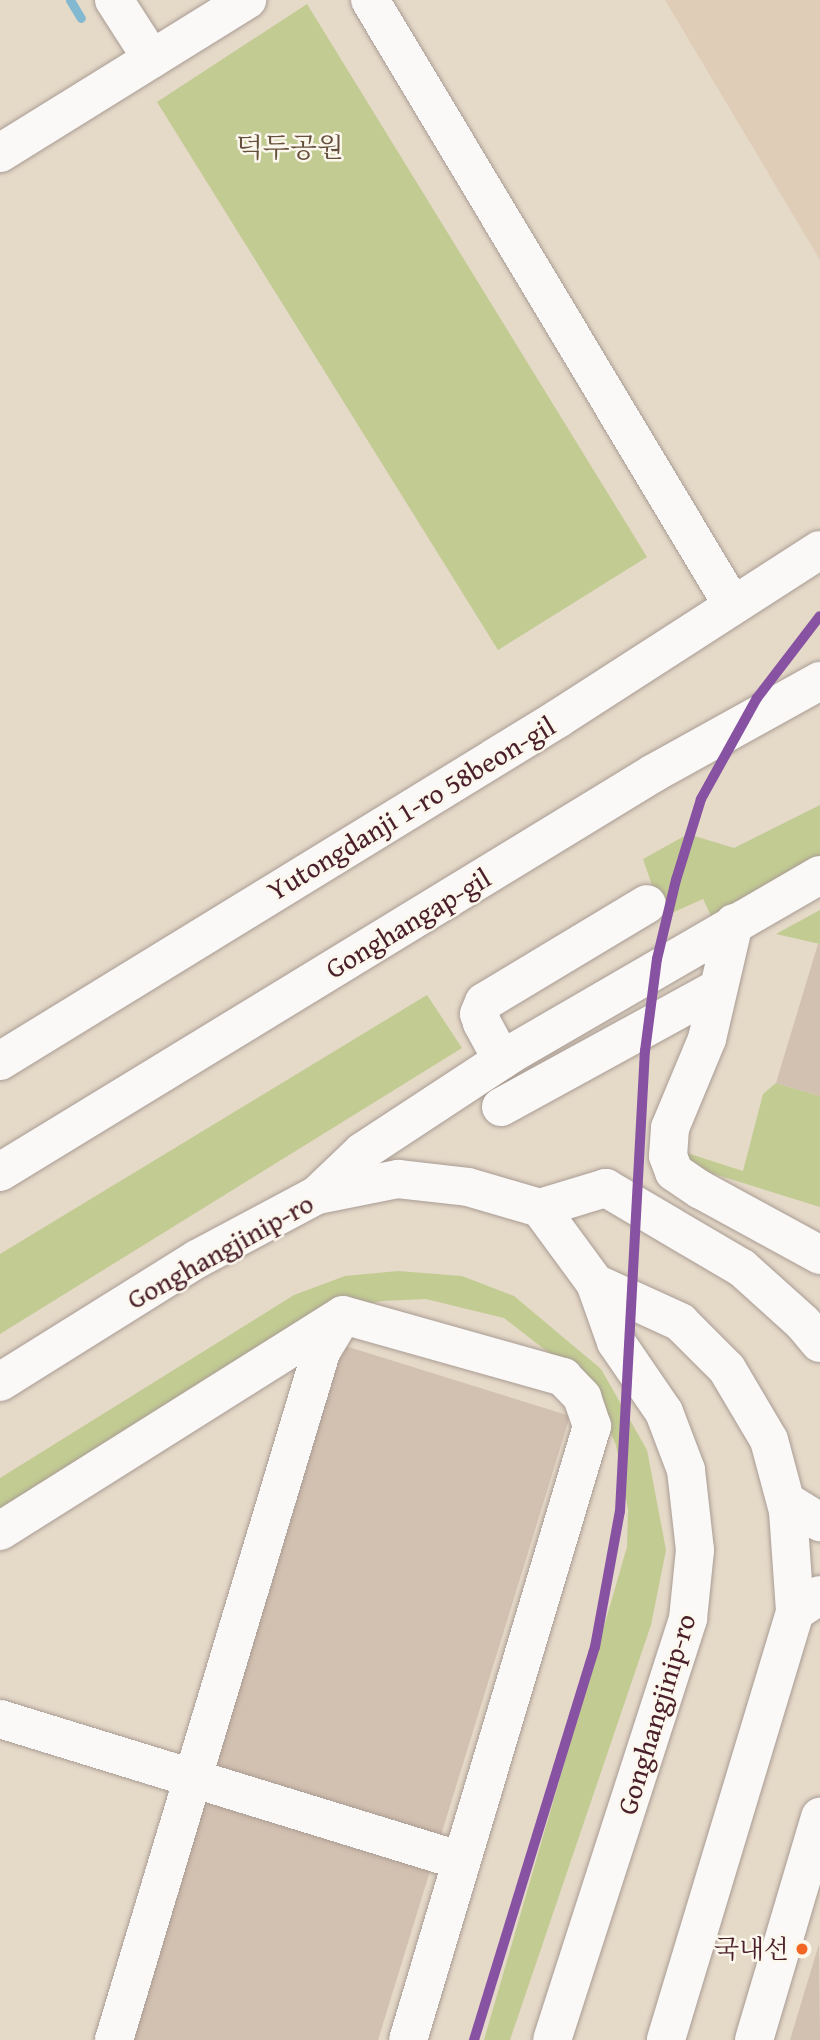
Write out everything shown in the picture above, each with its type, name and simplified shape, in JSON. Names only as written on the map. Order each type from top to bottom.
[{"type":"street","points":[[114,0],[152,58]]},
{"type":"street","points":[[0,153],[247,0]]},
{"type":"street","points":[[370,0],[733,606]]},
{"type":"street","name":"Yutongdanji 1-ro 58beon-gil","points":[[0,1061],[559,718],[820,550]]},
{"type":"street","name":"Gonghangap-gil","points":[[0,1172],[654,773],[820,681]]},
{"type":"street","points":[[317,1195],[362,1152],[502,1060],[820,875]]},
{"type":"street","points":[[502,1060],[479,1014],[484,1002],[646,904]]},
{"type":"street","points":[[734,923],[706,1039],[670,1128],[668,1156],[674,1172],[820,1255]]},
{"type":"street","points":[[502,1107],[718,988]]},
{"type":"street","name":"Gonghangjinip-ro","points":[[0,1382],[197,1259],[317,1195],[398,1179],[468,1187],[540,1208],[595,1283],[616,1342],[664,1412],[686,1470],[695,1550],[688,1619],[552,2040]]},
{"type":"street","points":[[540,1208],[606,1188],[742,1268],[803,1323],[820,1343]]},
{"type":"street","points":[[595,1283],[680,1322],[727,1369],[769,1440],[786,1501],[807,1603],[666,2040]]},
{"type":"street","points":[[0,1531],[343,1315],[563,1377],[582,1397],[592,1426],[408,2040]]},
{"type":"street","points":[[114,2040],[321,1352],[343,1315]]},
{"type":"street","points":[[786,1501],[820,1522]]},
{"type":"street","points":[[0,1719],[461,1861]]},
{"type":"street","points":[[754,2040],[820,1817]]},
{"type":"shaded area","points":[[665,0],[820,0],[820,260]]},
{"type":"green space","name":"덕두공원","points":[[307,4],[647,557],[498,650],[157,102]]},
{"type":"green space","points":[[820,805],[820,859],[714,922],[703,899],[663,917],[643,859],[688,834],[734,848]]},
{"type":"green space","points":[[820,910],[820,944],[776,934]]},
{"type":"green space","points":[[427,995],[462,1048],[0,1334],[0,1254]]},
{"type":"green space","points":[[776,1083],[820,1096],[820,1207],[679,1163],[684,1152],[743,1171],[763,1094]]},
{"type":"green space","points":[[398,1271],[462,1276],[514,1296],[601,1369],[647,1450],[666,1550],[651,1625],[510,2040],[484,2040],[627,1547],[628,1510],[616,1445],[597,1402],[571,1370],[504,1318],[426,1299],[382,1301],[358,1306],[0,1519],[0,1478],[294,1295],[345,1276]]},
{"type":"building","points":[[820,944],[820,1096],[776,1083]]},
{"type":"building","points":[[342,1345],[570,1416],[378,2040],[128,2040]]},
{"type":"building","points":[[819,1944],[820,2040],[790,2040]]},
{"type":"waterway","points":[[70,0],[81,18]]},
{"type":"transit line","points":[[474,2040],[595,1647],[620,1511],[645,1051],[657,959],[676,880],[701,799],[757,698],[820,616]]},
{"type":"place","name":"국내선","points":[[802,1949]]}]
